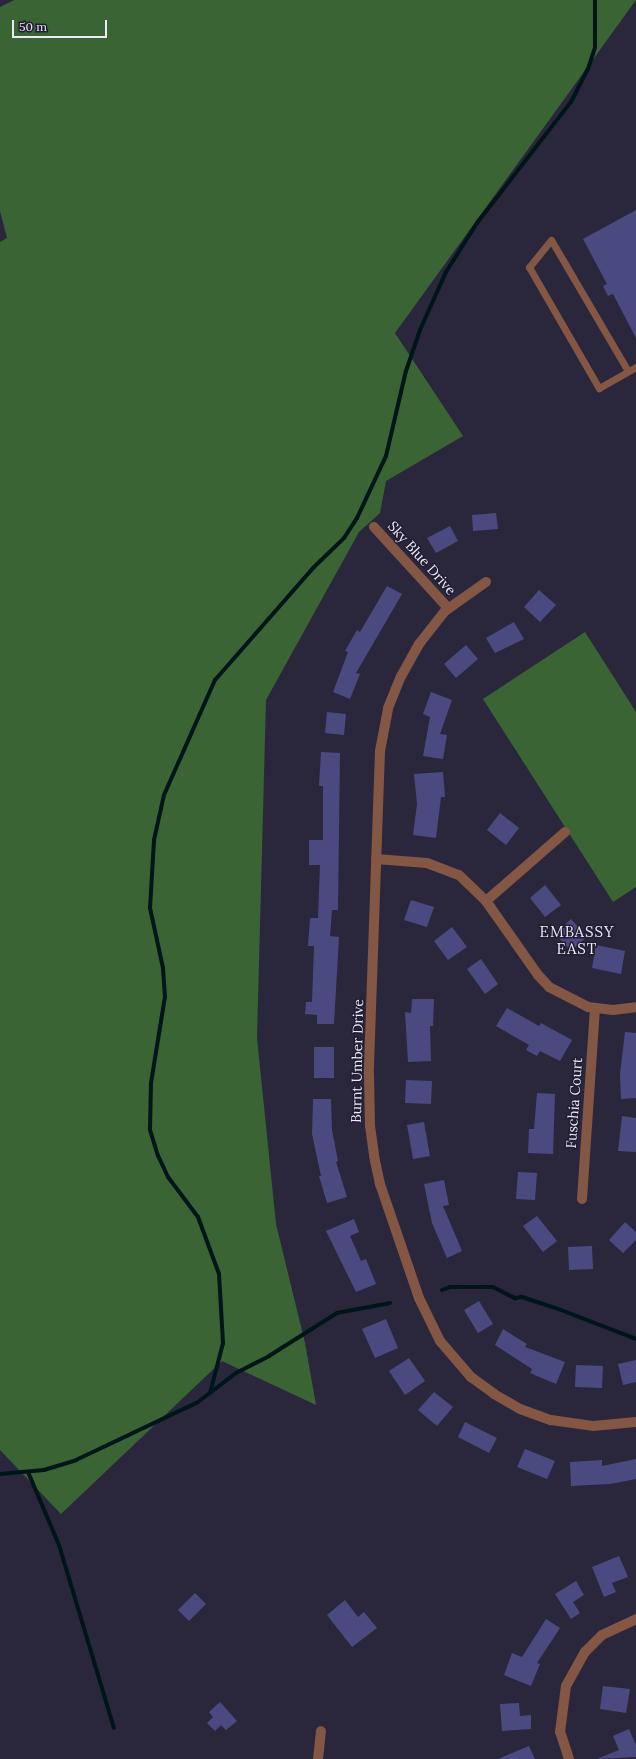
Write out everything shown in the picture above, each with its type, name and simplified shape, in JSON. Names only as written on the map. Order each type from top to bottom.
[{"type":"street","name":"Sky Blue Drive","points":[[374,527],[448,608]]},
{"type":"street","name":"Burnt Umber Drive","points":[[486,582],[448,608],[412,655],[388,709],[380,751],[370,1126],[380,1184],[419,1298],[430,1324],[452,1357],[471,1377],[494,1394],[520,1409],[551,1420],[579,1425],[607,1426],[636,1422]]},
{"type":"street","points":[[486,901],[565,832]]},
{"type":"street","points":[[376,859],[438,866],[467,880],[486,901],[538,975],[549,987],[574,1002],[595,1009],[636,1007]]},
{"type":"street","name":"Fuschia Court","points":[[582,1199],[595,1009]]},
{"type":"street","points":[[568,1759],[560,1732],[561,1709],[566,1686],[575,1666],[584,1652],[602,1635],[636,1619]]},
{"type":"street","points":[[318,1759],[320,1731]]},
{"type":"lane","points":[[628,371],[551,240],[529,267],[599,388],[636,367]]},
{"type":"green space","points":[[14,0],[636,0],[395,333],[463,436],[386,481],[380,513],[359,532],[266,700],[257,1038],[276,1224],[305,1343],[316,1405],[222,1361],[61,1514],[0,1450],[0,242],[7,238],[0,211],[0,7]]},
{"type":"green space","points":[[585,632],[636,712],[636,887],[613,902],[483,699]]},
{"type":"building","points":[[636,210],[636,338],[613,294],[608,296],[603,286],[607,284],[583,239]]},
{"type":"building","points":[[496,513],[498,529],[473,531],[472,515]]},
{"type":"building","points":[[450,526],[458,541],[436,553],[427,538]]},
{"type":"building","points":[[387,586],[402,594],[356,673],[360,674],[350,699],[333,692],[348,652],[345,651],[357,630],[360,632]]},
{"type":"building","points":[[539,590],[556,605],[540,622],[524,607]]},
{"type":"building","points":[[514,622],[524,639],[495,653],[486,638]]},
{"type":"building","points":[[466,645],[478,659],[456,678],[444,664]]},
{"type":"building","points":[[431,692],[452,700],[440,734],[447,735],[443,759],[423,756],[430,717],[423,714]]},
{"type":"building","points":[[327,712],[346,714],[344,735],[325,733]]},
{"type":"building","points":[[321,752],[340,753],[338,910],[332,910],[330,936],[339,937],[334,1024],[317,1024],[317,1015],[305,1014],[306,1002],[312,1002],[314,946],[308,946],[310,918],[318,918],[320,865],[309,865],[309,840],[323,840],[323,786],[319,786]]},
{"type":"building","points":[[443,772],[445,797],[441,797],[436,838],[413,835],[417,804],[414,774]]},
{"type":"building","points":[[500,813],[519,828],[506,845],[487,830]]},
{"type":"building","points":[[545,885],[561,905],[545,917],[530,898]]},
{"type":"building","points":[[411,900],[434,907],[427,927],[404,920]]},
{"type":"building","points":[[571,919],[587,937],[571,951],[555,934]]},
{"type":"building","points":[[452,927],[467,947],[448,960],[434,941]]},
{"type":"building","points":[[596,945],[625,951],[621,974],[592,968]]},
{"type":"building","points":[[481,959],[498,984],[485,994],[467,969]]},
{"type":"building","points":[[412,999],[434,999],[433,1026],[430,1026],[431,1061],[408,1062],[405,1012],[411,1013]]},
{"type":"building","points":[[507,1008],[539,1026],[541,1023],[572,1040],[560,1061],[540,1051],[537,1056],[526,1050],[529,1045],[496,1026]]},
{"type":"building","points":[[625,1032],[636,1033],[636,1098],[621,1099],[620,1074]]},
{"type":"building","points":[[314,1047],[334,1047],[334,1078],[314,1078]]},
{"type":"building","points":[[406,1080],[432,1081],[431,1104],[405,1103]]},
{"type":"building","points":[[537,1093],[555,1094],[553,1154],[528,1153],[529,1129],[534,1129]]},
{"type":"building","points":[[313,1099],[331,1099],[332,1130],[338,1161],[336,1162],[347,1197],[327,1203],[319,1176],[321,1176],[312,1134]]},
{"type":"building","points":[[622,1116],[636,1118],[636,1152],[618,1151]]},
{"type":"building","points":[[424,1122],[430,1156],[413,1159],[407,1125]]},
{"type":"building","points":[[518,1172],[537,1173],[535,1200],[516,1199]]},
{"type":"building","points":[[444,1180],[449,1205],[443,1206],[462,1251],[447,1258],[432,1223],[424,1184]]},
{"type":"building","points":[[537,1216],[557,1241],[543,1252],[523,1226]]},
{"type":"building","points":[[354,1219],[359,1232],[350,1236],[361,1261],[366,1259],[376,1284],[356,1292],[326,1231]]},
{"type":"building","points":[[625,1222],[636,1232],[636,1240],[623,1253],[609,1240]]},
{"type":"building","points":[[592,1246],[593,1269],[569,1270],[568,1247]]},
{"type":"building","points":[[479,1301],[493,1324],[478,1333],[464,1310]]},
{"type":"building","points":[[386,1319],[398,1348],[375,1358],[362,1329]]},
{"type":"building","points":[[503,1329],[527,1344],[525,1347],[565,1362],[556,1384],[530,1373],[532,1369],[495,1345]]},
{"type":"building","points":[[409,1358],[425,1381],[405,1395],[389,1371]]},
{"type":"building","points":[[636,1360],[636,1382],[623,1385],[618,1364]]},
{"type":"building","points":[[576,1365],[603,1366],[602,1388],[575,1387]]},
{"type":"building","points":[[434,1392],[453,1407],[437,1426],[418,1410]]},
{"type":"building","points":[[465,1422],[497,1438],[489,1453],[458,1437]]},
{"type":"building","points":[[525,1449],[555,1461],[547,1479],[517,1467]]},
{"type":"building","points":[[636,1459],[636,1479],[610,1484],[571,1486],[570,1462],[602,1460],[602,1466]]},
{"type":"building","points":[[619,1556],[628,1577],[612,1583],[616,1592],[604,1597],[592,1567]]},
{"type":"building","points":[[576,1581],[584,1595],[573,1602],[580,1613],[571,1619],[555,1594]]},
{"type":"building","points":[[195,1593],[206,1604],[189,1621],[178,1610]]},
{"type":"building","points":[[345,1600],[358,1617],[364,1612],[377,1628],[352,1647],[327,1615]]},
{"type":"building","points":[[546,1619],[560,1628],[537,1663],[540,1664],[531,1686],[504,1675],[512,1653],[522,1657]]},
{"type":"building","points":[[603,1686],[630,1689],[626,1713],[600,1709]]},
{"type":"building","points":[[220,1702],[237,1721],[226,1730],[221,1725],[215,1731],[207,1723],[213,1717],[209,1712]]},
{"type":"building","points":[[519,1703],[520,1716],[531,1715],[531,1729],[502,1731],[500,1704]]},
{"type":"building","points":[[629,1729],[636,1745],[636,1757],[597,1759],[619,1750],[613,1736]]},
{"type":"building","points":[[529,1746],[535,1759],[498,1759]]},
{"type":"waterway","points":[[210,1393],[223,1343],[219,1274],[198,1217],[168,1177],[158,1156],[150,1129],[151,1083],[165,997],[163,968],[150,908],[154,840],[164,795],[215,680],[314,567],[344,538],[357,518],[386,456],[406,371],[420,330],[446,272],[477,223],[571,102],[588,69],[595,47],[595,0]]},
{"type":"waterway","points":[[442,1290],[450,1287],[493,1287],[515,1298],[522,1297],[561,1310],[636,1339]]},
{"type":"waterway","points":[[0,1474],[44,1470],[76,1460],[198,1402],[236,1373],[269,1356],[337,1313],[390,1303]]},
{"type":"waterway","points":[[28,1472],[59,1545],[114,1728]]},
{"type":"district","name":"EMBASSY EAST","points":[[577,940]]}]
